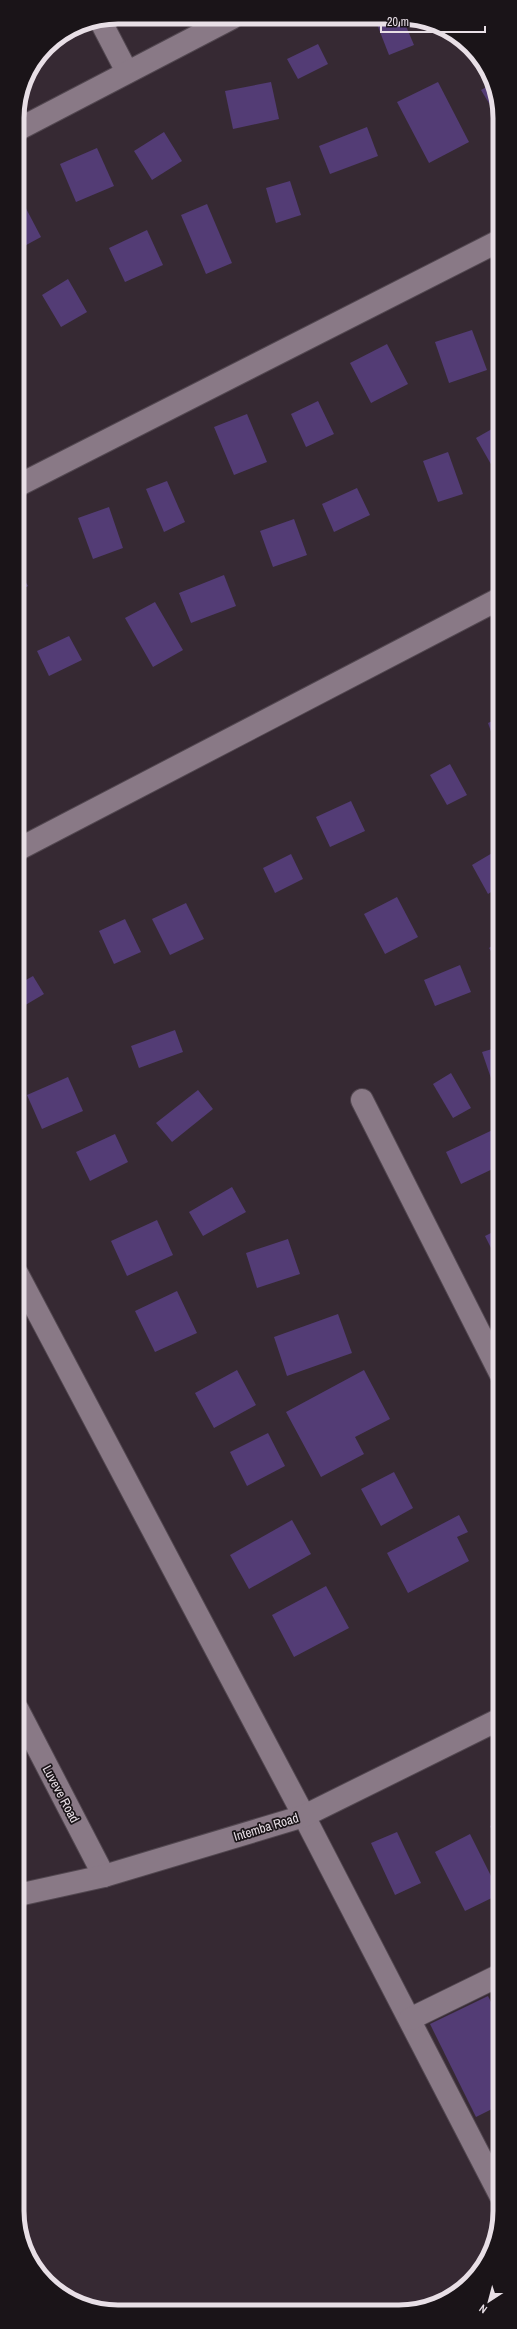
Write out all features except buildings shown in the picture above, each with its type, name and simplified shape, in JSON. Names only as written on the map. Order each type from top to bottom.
[{"type":"street","points":[[24,126],[220,24]]},
{"type":"street","points":[[103,26],[127,72]]},
{"type":"street","points":[[24,482],[493,245]]},
{"type":"street","points":[[24,846],[493,602]]},
{"type":"street","points":[[362,1100],[493,1359]]},
{"type":"street","points":[[24,1287],[304,1816],[493,2181]]},
{"type":"street","name":"Luveve Road","points":[[24,1722],[104,1876]]},
{"type":"street","name":"Intemba Road","points":[[24,1894],[104,1876],[304,1816],[493,1722]]},
{"type":"street","points":[[410,2019],[493,1979]]}]
